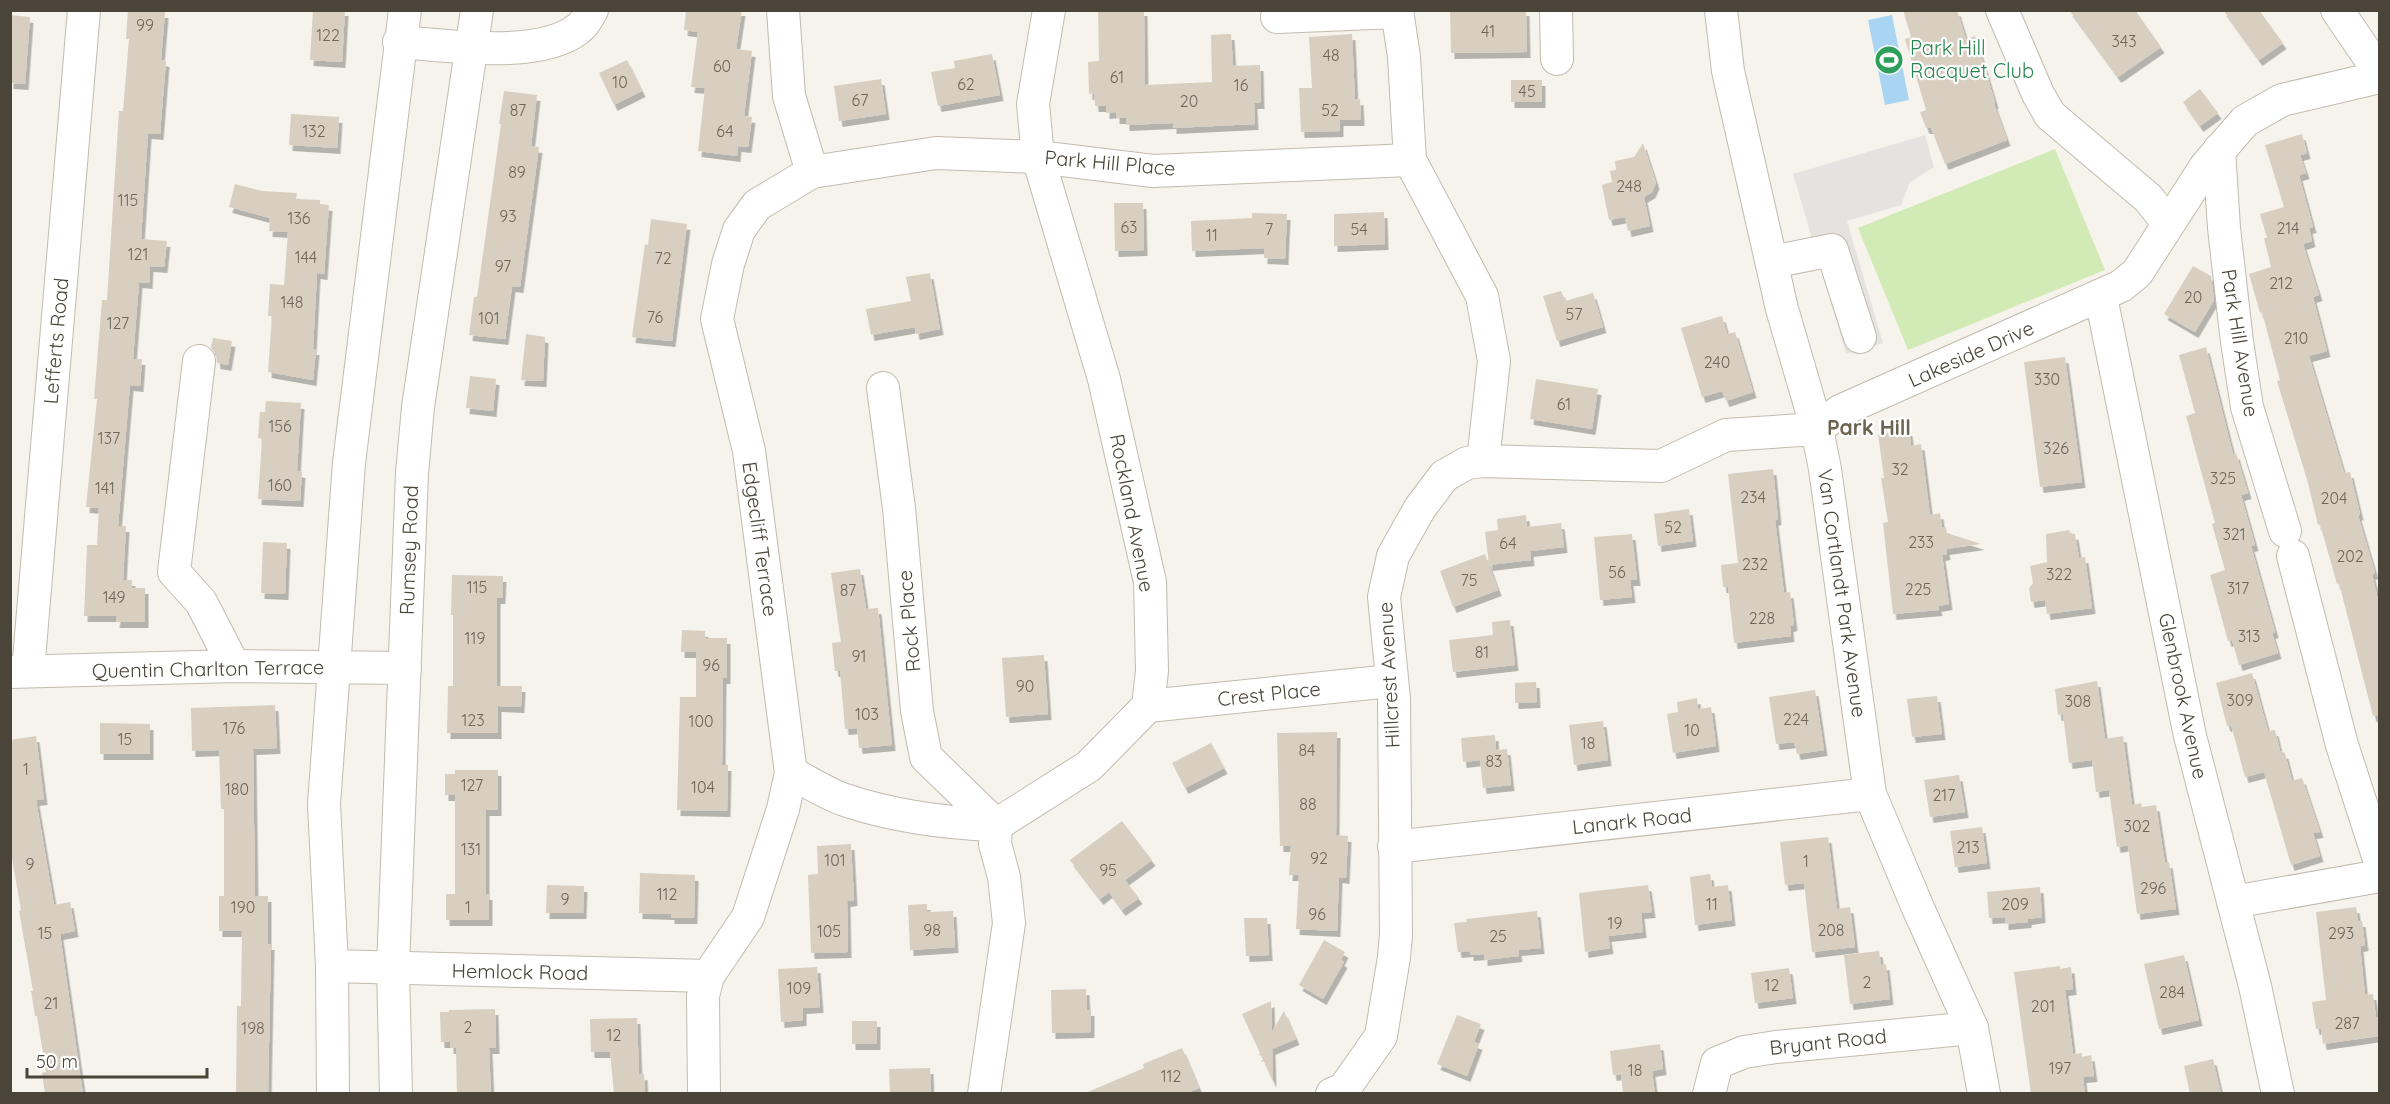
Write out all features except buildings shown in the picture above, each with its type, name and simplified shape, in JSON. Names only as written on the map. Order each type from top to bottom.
[{"type":"street","name":"Lefferts Road","points":[[19,671],[84,10]]},
{"type":"street","points":[[333,1094],[332,966],[324,804],[333,668],[348,471],[399,42],[405,10]]},
{"type":"street","name":"Rumsey Road","points":[[396,1094],[393,968],[412,473],[418,407],[477,10]]},
{"type":"street","points":[[399,42],[505,50],[559,41],[580,28],[592,10]]},
{"type":"street","points":[[783,10],[789,96],[812,171]]},
{"type":"street","name":"Rockland Avenue","points":[[1049,10],[1033,104],[1038,157],[1104,379],[1150,582],[1152,671],[1148,706]]},
{"type":"street","points":[[1556,10],[1557,59]]},
{"type":"street","name":"Van Cortlandt Park Avenue","points":[[1721,10],[1728,71],[1782,309],[1817,429],[1825,469],[1870,794],[1972,1028],[1984,1094]]},
{"type":"street","points":[[2002,10],[2038,94],[2050,115],[2148,198],[2168,223]]},
{"type":"street","points":[[2337,10],[2379,75]]},
{"type":"street","points":[[1277,18],[1397,11],[1404,57],[1410,160],[1482,296],[1494,361],[1483,461],[1661,466],[1726,435],[1817,429]]},
{"type":"street","name":"Lakeside Drive","points":[[1817,429],[1840,411],[2101,297],[2121,286],[2137,273],[2206,166],[2245,121],[2282,100],[2379,75]]},
{"type":"street","name":"Park Hill Avenue","points":[[2219,150],[2225,239],[2247,407],[2289,543],[2342,745],[2379,862]]},
{"type":"street","name":"Park Hill Place","points":[[812,171],[936,153],[1038,157],[1153,171],[1410,160]]},
{"type":"street","name":"Edgecliff Terrace","points":[[704,1094],[704,996],[708,976],[748,917],[783,809],[791,773],[749,450],[717,319],[728,264],[739,230],[758,205],[812,171]]},
{"type":"street","points":[[1772,262],[1832,250],[1860,337]]},
{"type":"street","name":"Glenbrook Avenue","points":[[2101,297],[2190,736],[2255,986],[2278,1094]]},
{"type":"street","points":[[199,361],[174,572],[201,602],[234,666]]},
{"type":"street","name":"Rock Place","points":[[883,388],[899,508],[917,711],[926,757],[996,825]]},
{"type":"street","name":"Hillcrest Avenue","points":[[1332,1094],[1344,1089],[1381,1036],[1396,935],[1394,699],[1390,681],[1384,597],[1393,556],[1420,508],[1444,476],[1467,463],[1483,461]]},
{"type":"street","name":"Quentin Charlton Terrace","points":[[19,671],[234,666],[405,668]]},
{"type":"street","name":"Crest Place","points":[[1148,706],[1390,681]]},
{"type":"street","points":[[791,773],[843,800],[892,813],[940,822],[996,825],[1089,766],[1148,706]]},
{"type":"street","name":"Lanark Road","points":[[1394,847],[1870,794]]},
{"type":"street","points":[[984,1094],[1009,923],[1004,877],[995,844],[996,825]]},
{"type":"street","points":[[2233,902],[2379,876]]},
{"type":"street","name":"Hemlock Road","points":[[332,966],[708,976]]},
{"type":"street","name":"Bryant Road","points":[[1709,1094],[1717,1063],[1744,1052],[1824,1041],[1972,1028]]},
{"type":"green space","points":[[2055,149],[2105,270],[1908,350],[1858,228]]},
{"type":"shaded area","points":[[1925,135],[1934,167],[1910,182],[1901,205],[1847,221],[1883,343],[1846,354],[1793,174]]},
{"type":"water","name":"Park Hill Racquet Club","points":[[1892,15],[1909,100],[1885,105],[1868,20]]},
{"type":"place","name":"Park Hill Racquet Club","points":[[1889,60]]},
{"type":"district","name":"Park Hill","points":[[1869,428]]}]
